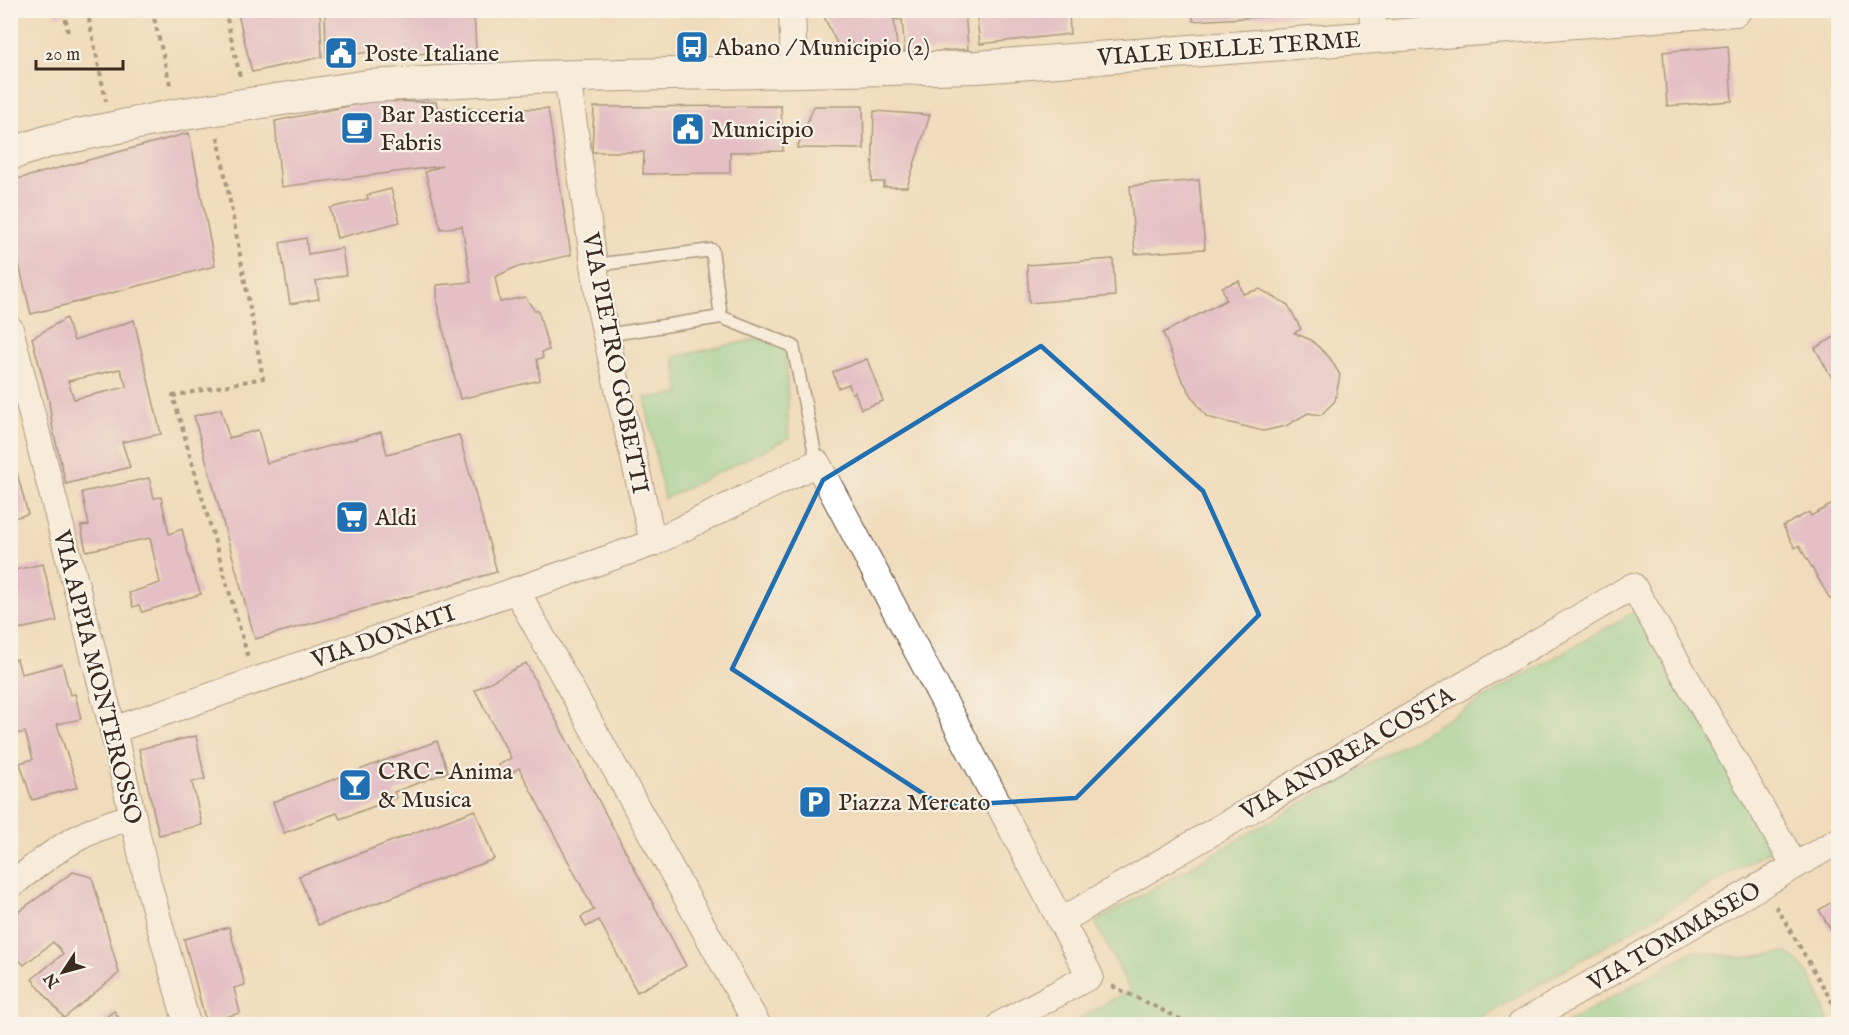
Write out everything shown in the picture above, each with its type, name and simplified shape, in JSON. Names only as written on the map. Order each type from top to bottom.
[{"type":"street","points":[[792,10],[794,71]]},
{"type":"street","name":"VIALE DELLE TERME","points":[[10,154],[49,141],[250,102],[368,86],[567,76],[976,67],[1373,24],[1734,10]]},
{"type":"street","name":"VIA PIETRO GOBETTI","points":[[567,76],[606,336],[653,543]]},
{"type":"street","name":"VIA APPIA MONTEROSSO","points":[[10,329],[113,730],[132,817],[187,1024]]},
{"type":"street","points":[[653,543],[817,463],[1090,976],[1001,1024]]},
{"type":"street","name":"VIA DONATI","points":[[113,730],[653,543]]},
{"type":"street","name":"VIA ANDREA COSTA","points":[[1061,921],[1633,586],[1795,866]]},
{"type":"street","points":[[516,590],[757,1024]]},
{"type":"street","points":[[10,886],[48,855],[98,825],[132,817]]},
{"type":"street","name":"VIA TOMMASEO","points":[[1521,1024],[1839,841]]},
{"type":"lane","points":[[595,265],[712,250],[722,317]]},
{"type":"lane","points":[[606,336],[722,317],[793,346],[817,463]]},
{"type":"path","points":[[64,10],[68,33]]},
{"type":"path","points":[[87,10],[107,104]]},
{"type":"path","points":[[152,10],[172,91]]},
{"type":"path","points":[[225,10],[240,77]]},
{"type":"path","points":[[218,134],[263,378],[174,396],[254,681]]},
{"type":"path","points":[[1763,885],[1839,1012]]},
{"type":"path","points":[[1090,976],[1191,1024]]},
{"type":"highlighted area","points":[[1041,346],[1203,491],[1259,615],[1076,798],[942,806],[732,669],[823,480]]},
{"type":"green space","points":[[760,338],[786,350],[789,438],[664,499],[645,398],[680,394],[674,357]]},
{"type":"green space","points":[[1637,610],[1774,848],[1471,1024],[1070,1024],[1130,990],[1095,922]]},
{"type":"green space","points":[[1693,951],[1743,958],[1786,952],[1809,975],[1829,1024],[1565,1024]]},
{"type":"building","points":[[54,10],[72,10],[72,12],[55,16]]},
{"type":"building","points":[[237,10],[320,10],[322,57],[252,72]]},
{"type":"building","points":[[325,10],[474,10],[476,53],[381,54],[381,51],[326,57]]},
{"type":"building","points":[[821,10],[965,10],[968,49],[905,54],[902,20],[894,19],[897,47],[856,48],[850,41],[838,46]]},
{"type":"building","points":[[976,10],[1069,10],[1070,34],[980,44]]},
{"type":"building","points":[[1193,10],[1348,10],[1348,12],[1193,21]]},
{"type":"building","points":[[1728,46],[1732,101],[1667,106],[1663,52]]},
{"type":"building","points":[[373,101],[436,102],[438,108],[548,109],[571,255],[514,268],[495,277],[500,302],[525,297],[534,310],[538,310],[549,350],[542,352],[543,358],[537,359],[540,380],[460,399],[437,304],[437,285],[471,282],[462,226],[441,229],[425,172],[442,166],[281,187],[275,121]]},
{"type":"building","name":"Municipio","points":[[781,106],[783,151],[730,152],[730,173],[643,174],[644,152],[592,152],[594,107]]},
{"type":"building","points":[[814,106],[863,106],[864,149],[797,148]]},
{"type":"building","points":[[874,111],[930,115],[907,187],[883,187],[885,182],[872,182]]},
{"type":"building","points":[[189,133],[215,266],[31,314],[10,227],[10,181]]},
{"type":"building","points":[[1199,180],[1205,249],[1135,254],[1130,186]]},
{"type":"building","points":[[391,189],[400,222],[337,238],[330,208],[368,199],[367,195]]},
{"type":"building","points":[[306,238],[308,254],[342,248],[346,275],[316,281],[319,299],[290,304],[280,243]]},
{"type":"building","points":[[1113,259],[1115,296],[1029,303],[1027,265]]},
{"type":"building","points":[[1239,281],[1243,294],[1260,289],[1288,305],[1301,329],[1294,333],[1311,340],[1330,358],[1340,375],[1335,401],[1321,415],[1308,413],[1286,426],[1263,431],[1207,417],[1181,378],[1163,333],[1226,300],[1222,287]]},
{"type":"building","points":[[66,318],[74,341],[134,320],[161,434],[122,442],[130,467],[66,484],[53,430],[49,401],[32,338]],"holes":[[[120,369],[127,387],[74,399],[68,381]]]},
{"type":"building","points":[[1838,335],[1838,389],[1815,348]]},
{"type":"building","points":[[867,359],[883,401],[861,409],[855,392],[852,394],[849,384],[838,388],[833,372]]},
{"type":"building","name":"Aldi","points":[[221,409],[229,438],[258,430],[267,463],[381,432],[387,454],[459,435],[497,572],[255,639],[194,416]]},
{"type":"building","points":[[16,469],[28,514],[10,519],[10,471]]},
{"type":"building","points":[[149,478],[154,498],[161,497],[169,534],[182,529],[201,594],[142,612],[139,605],[133,607],[129,593],[160,583],[150,538],[86,551],[81,526],[89,525],[82,492]]},
{"type":"building","points":[[1838,501],[1838,594],[1830,599],[1799,545],[1795,548],[1783,526],[1809,512],[1811,516]]},
{"type":"building","points":[[43,564],[57,621],[10,631],[10,571]]},
{"type":"building","points":[[17,659],[21,674],[62,664],[70,695],[75,694],[81,719],[57,724],[78,787],[32,800],[20,763],[33,759],[25,732],[10,735],[10,661]]},
{"type":"building","points":[[526,663],[686,966],[637,992],[599,920],[586,927],[581,917],[594,910],[519,768],[504,777],[498,765],[511,758],[475,690]]},
{"type":"building","points":[[196,736],[205,779],[192,782],[202,825],[159,835],[139,749]]},
{"type":"building","points":[[437,741],[448,772],[394,792],[396,798],[340,819],[337,813],[284,833],[273,802]]},
{"type":"building","points":[[475,810],[494,859],[318,925],[299,876]]},
{"type":"building","points":[[73,872],[92,877],[119,973],[64,1018],[32,979],[63,954],[53,942],[24,965],[10,950],[10,918]]},
{"type":"building","points":[[1838,898],[1838,932],[1837,929],[1832,932],[1819,910]]},
{"type":"building","points":[[229,927],[245,985],[234,988],[240,1013],[206,1022],[184,939]]},
{"type":"building","points":[[10,1008],[22,1024],[10,1024]]},
{"type":"building","points":[[114,1011],[123,1024],[97,1024]]},
{"type":"place","name":"Abano / Municipio (2)","points":[[692,47]]},
{"type":"place","name":"Poste Italiane","points":[[341,53]]},
{"type":"place","name":"Bar Pasticceria Fabris","points":[[357,128]]},
{"type":"place","name":"Municipio","points":[[688,129]]},
{"type":"place","name":"Aldi","points":[[352,517]]},
{"type":"place","name":"CRC – Anima & Musica","points":[[355,785]]},
{"type":"place","name":"Piazza Mercato","points":[[815,802]]}]
